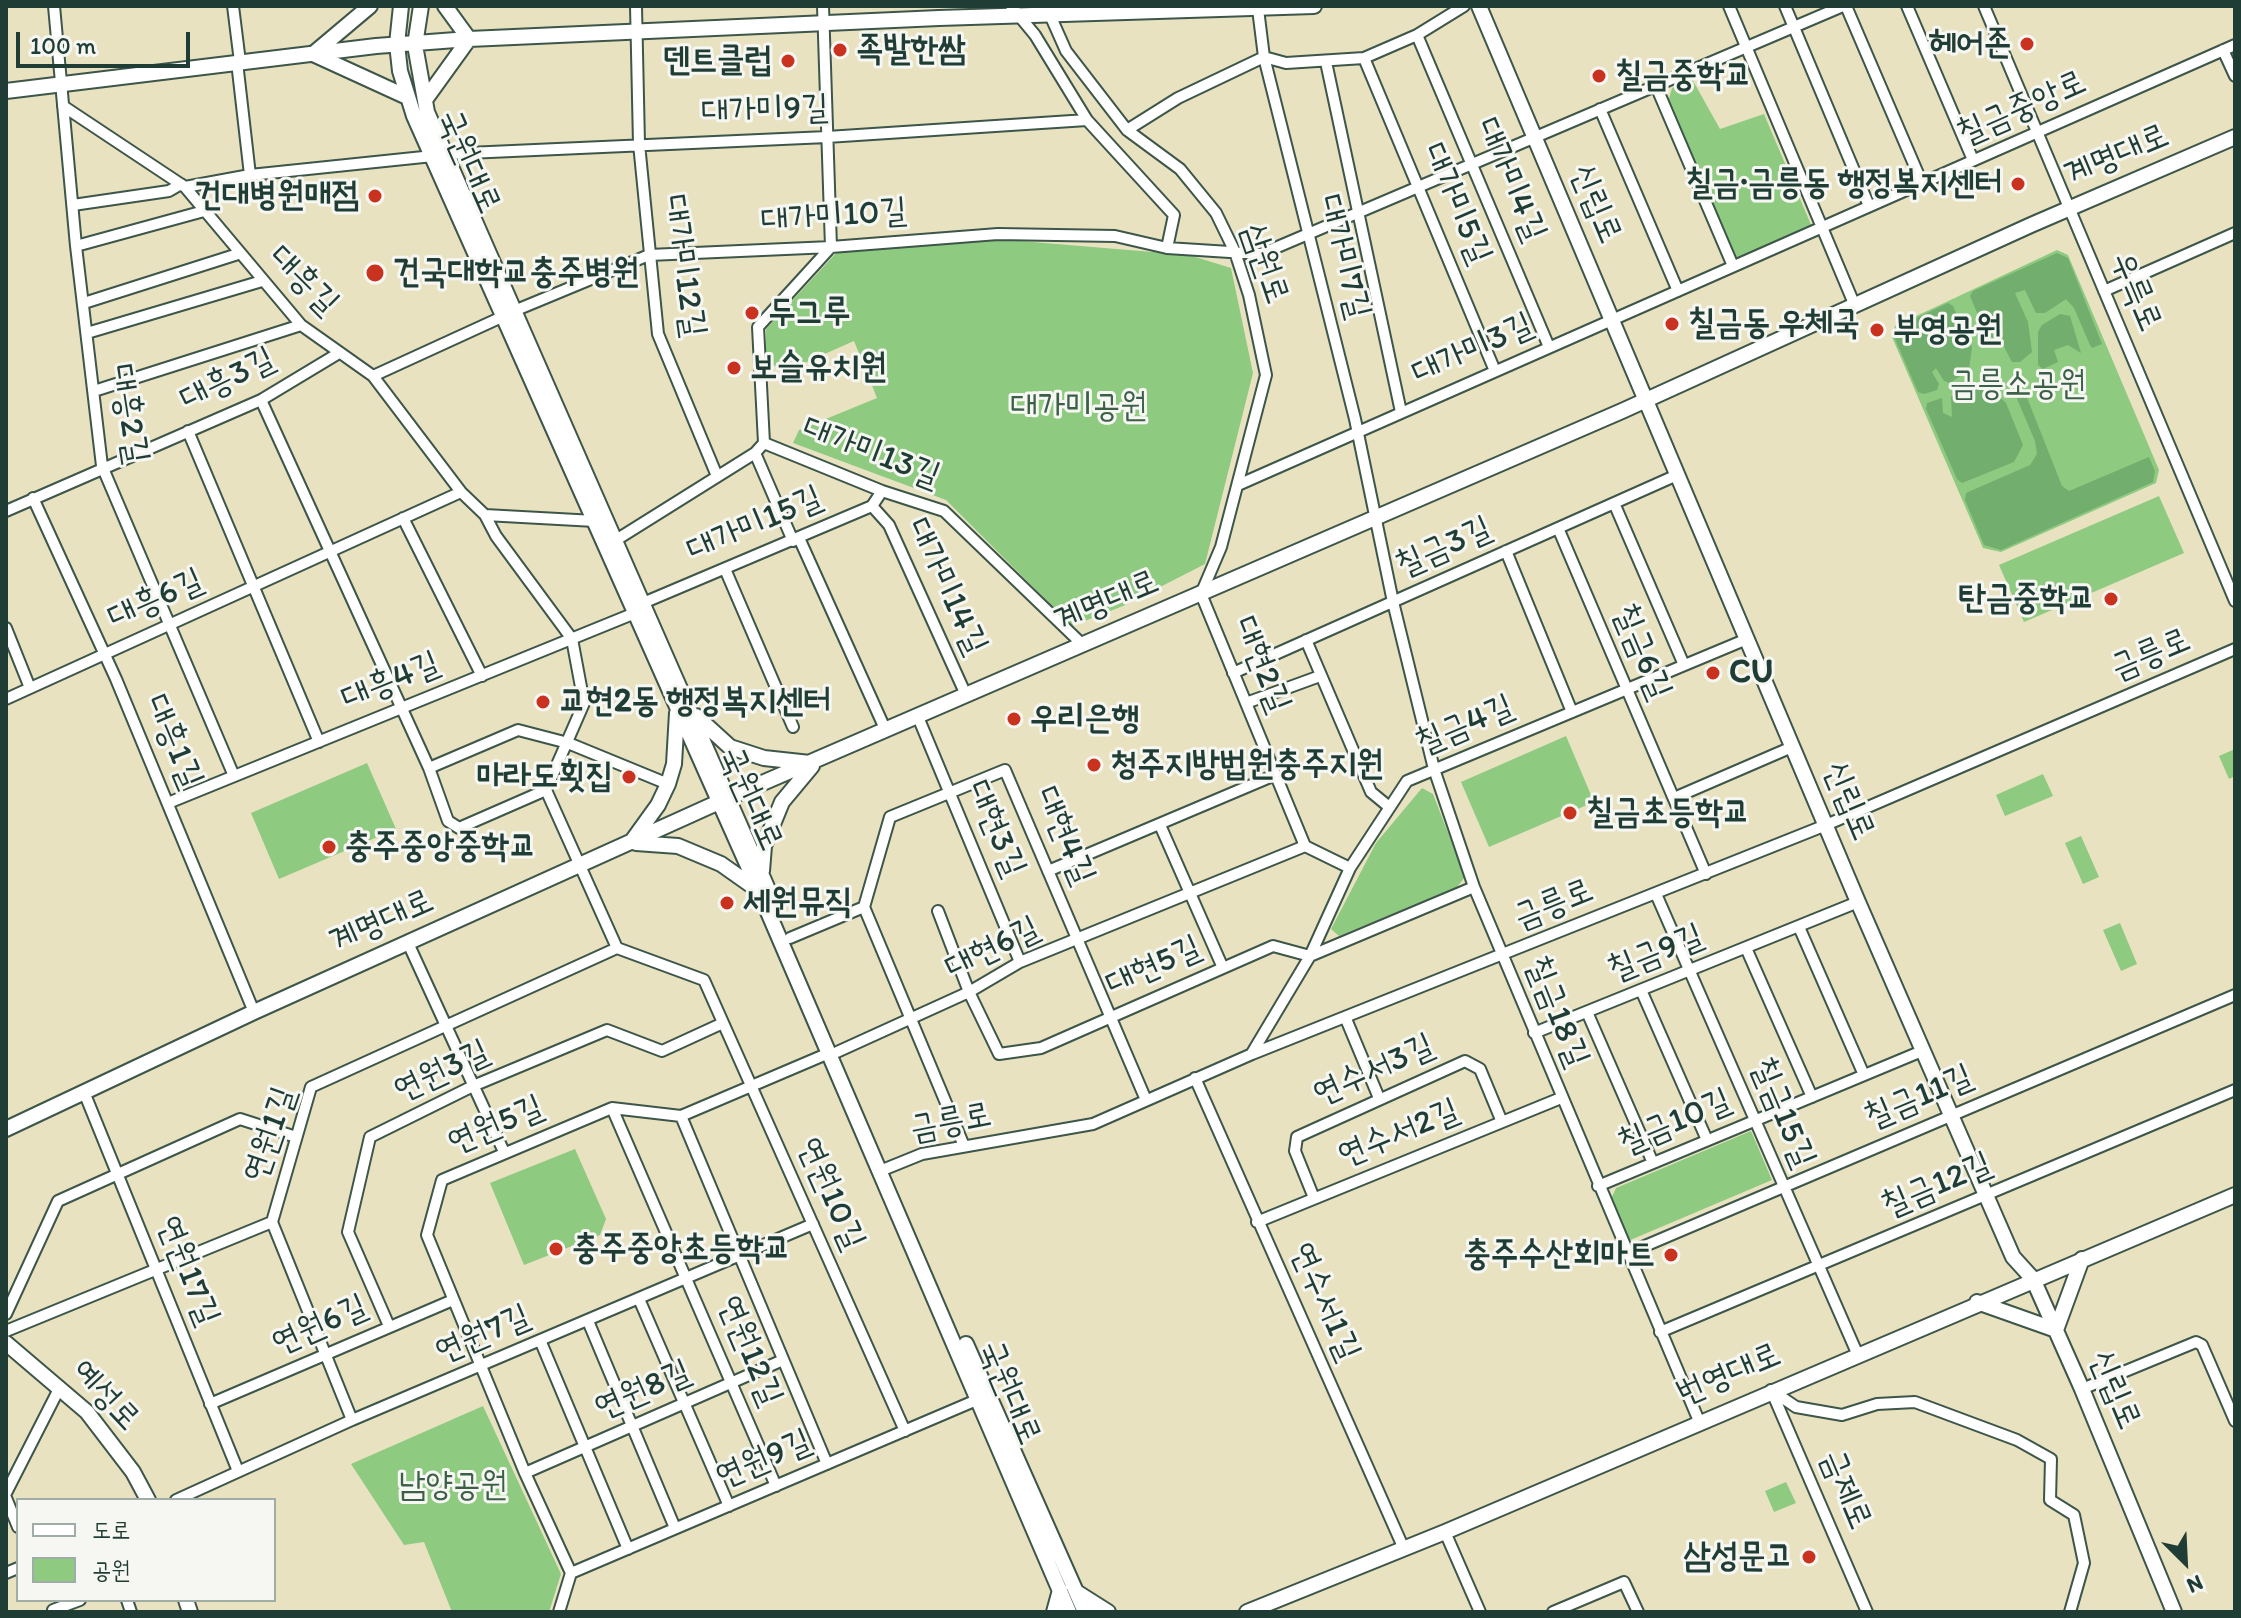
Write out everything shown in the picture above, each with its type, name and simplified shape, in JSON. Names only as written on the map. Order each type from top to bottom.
[{"type":"street","name":"대흥2길","points":[[54,6],[76,246],[102,466],[234,776]]},
{"type":"street","points":[[233,6],[250,175]]},
{"type":"street","points":[[313,54],[370,6]]},
{"type":"street","name":"국원대로","points":[[401,6],[397,44],[407,97],[439,155],[595,521],[639,608],[724,800],[762,875],[790,938],[833,1052]]},
{"type":"street","name":"국원대로","points":[[421,6],[415,45],[439,155]]},
{"type":"street","points":[[445,6],[469,39]]},
{"type":"street","name":"대가미12길","points":[[636,6],[639,144],[658,334],[717,476]]},
{"type":"street","points":[[764,443],[758,327],[831,247],[823,6]]},
{"type":"street","points":[[6,91],[397,44],[469,39],[636,34],[1013,11],[1314,6]]},
{"type":"street","points":[[1127,130],[1178,98],[1264,57],[1286,63],[1364,58],[1417,35],[1464,6]]},
{"type":"street","name":"신립로","points":[[1479,6],[1922,1051],[2013,1257],[2033,1279],[2056,1330],[2174,1612]]},
{"type":"street","points":[[1729,6],[1855,306]]},
{"type":"street","points":[[1785,6],[1869,206]]},
{"type":"street","points":[[1845,6],[1922,183]]},
{"type":"street","name":"대가미10길","points":[[373,376],[649,255],[831,247],[998,234],[1115,236],[1167,248],[1261,254],[1845,6]]},
{"type":"street","points":[[1907,6],[1973,160]]},
{"type":"street","name":"우륵로","points":[[1984,6],[2235,601]]},
{"type":"street","name":"대가미7길","points":[[1258,9],[1264,57],[1376,518]]},
{"type":"street","points":[[1013,11],[1035,35],[1087,120],[1174,215],[1167,248]]},
{"type":"street","name":"삼원로","points":[[1048,11],[1066,51],[1127,130],[1180,169],[1216,213],[1235,252],[1266,375],[1221,547],[1201,594]]},
{"type":"street","name":"대가미4길","points":[[1417,35],[1549,347]]},
{"type":"street","points":[[425,100],[469,39]]},
{"type":"street","name":"칠금중앙로","points":[[1612,320],[2235,45]]},
{"type":"street","points":[[2223,50],[2235,76]]},
{"type":"street","points":[[313,54],[407,97]]},
{"type":"street","name":"대가미5길","points":[[1364,58],[1495,371]]},
{"type":"street","points":[[1326,62],[1401,412]]},
{"type":"street","points":[[1656,86],[1733,266]]},
{"type":"street","name":"대흥길","points":[[63,106],[183,186],[301,325],[373,376],[461,492],[485,515],[496,536],[572,639],[584,703],[546,790]]},
{"type":"street","points":[[1600,109],[1678,291]]},
{"type":"street","name":"대가미9길","points":[[73,205],[250,175],[439,155],[827,137],[1087,120]]},
{"type":"street","name":"계명대로","points":[[6,1129],[254,1012],[724,800],[1376,518],[2235,137]]},
{"type":"street","points":[[76,246],[204,211]]},
{"type":"street","points":[[2104,291],[2235,233]]},
{"type":"street","points":[[84,303],[238,254]]},
{"type":"street","points":[[87,333],[262,281]]},
{"type":"street","name":"국원대로","points":[[509,314],[616,540],[639,608]]},
{"type":"street","name":"대가미3길","points":[[1238,485],[1612,320]]},
{"type":"street","points":[[94,391],[301,325]]},
{"type":"street","name":"대흥3길","points":[[6,511],[102,466],[261,400],[339,353]]},
{"type":"street","points":[[261,400],[429,768],[448,821],[459,828],[546,790],[617,948]]},
{"type":"street","points":[[188,431],[319,742]]},
{"type":"street","name":"대가미13길","points":[[616,540],[755,453],[764,443],[882,491],[944,511],[1083,645]]},
{"type":"street","points":[[755,453],[886,731]]},
{"type":"street","name":"칠금3길","points":[[1233,673],[1677,475]]},
{"type":"street","name":"대가미15길","points":[[639,608],[872,506],[882,491]]},
{"type":"street","name":"대흥6길","points":[[6,699],[461,492]]},
{"type":"street","name":"대흥1길","points":[[33,498],[102,655],[116,679],[254,1012]]},
{"type":"street","points":[[1614,503],[1684,665]]},
{"type":"street","name":"대가미14길","points":[[872,506],[889,525],[966,695]]},
{"type":"street","points":[[485,515],[595,521]]},
{"type":"street","points":[[403,518],[482,676]]},
{"type":"street","name":"칠금18길","points":[[1376,518],[1434,769],[1474,887],[1626,1254],[1699,1421]]},
{"type":"street","name":"칠금6길","points":[[1558,528],[1706,874]]},
{"type":"street","points":[[1506,551],[1572,712]]},
{"type":"street","points":[[725,569],[793,727]]},
{"type":"street","name":"대현2길","points":[[1201,594],[1305,846]]},
{"type":"street","name":"대흥4길","points":[[168,803],[572,639],[639,608]]},
{"type":"street","points":[[6,628],[30,688]]},
{"type":"street","name":"칠금4길","points":[[1252,1054],[1310,956],[1350,868],[1407,781],[1747,639]]},
{"type":"street","points":[[1306,640],[1371,792],[1388,806]]},
{"type":"street","name":"금릉로","points":[[884,1169],[922,1154],[1093,1124],[1252,1054],[1826,825],[2235,649]]},
{"type":"street","points":[[1246,703],[1320,676]]},
{"type":"street","points":[[631,842],[658,805],[668,784],[684,711],[730,747],[764,758],[814,763]]},
{"type":"street","name":"대현3길","points":[[918,717],[1020,962]]},
{"type":"street","points":[[429,768],[518,730],[568,743],[668,784]]},
{"type":"street","points":[[1674,798],[1792,747]]},
{"type":"street","points":[[762,875],[764,846],[782,802],[814,763]]},
{"type":"street","name":"대현4길","points":[[864,907],[890,817],[1005,770],[1146,1100]]},
{"type":"street","points":[[1048,871],[1275,775]]},
{"type":"street","name":"국원대로","points":[[724,800],[759,891],[833,1052],[1068,1590],[1069,1612]]},
{"type":"street","points":[[1160,825],[1223,968]]},
{"type":"street","points":[[631,842],[678,846],[721,864],[759,891]]},
{"type":"street","points":[[1305,846],[1350,868]]},
{"type":"street","name":"대현6길","points":[[833,1052],[969,992],[1020,962],[1305,846]]},
{"type":"street","points":[[1310,956],[1474,887]]},
{"type":"street","name":"칠금15길","points":[[1656,894],[1857,1353]]},
{"type":"street","name":"칠금9길","points":[[1534,1033],[1858,902]]},
{"type":"street","points":[[790,938],[864,907],[964,1146]]},
{"type":"street","name":"대현5길","points":[[938,911],[969,992],[999,1054],[1041,1048],[1273,946],[1310,956]]},
{"type":"street","points":[[1799,927],[1864,1075]]},
{"type":"street","points":[[408,943],[504,1152]]},
{"type":"street","name":"연원10길","points":[[617,948],[704,980],[905,1431]]},
{"type":"street","name":"연원1길","points":[[352,1420],[272,1222],[311,1087],[617,948]]},
{"type":"street","points":[[1746,948],[1812,1097]]},
{"type":"street","points":[[1641,990],[1707,1140]]},
{"type":"street","name":"칠금11길","points":[[1626,1254],[2235,995]]},
{"type":"street","points":[[1587,1012],[1653,1163]]},
{"type":"street","points":[[1346,1019],[1379,1098]]},
{"type":"street","name":"연원3길","points":[[389,1326],[348,1232],[370,1137],[473,1086],[607,1030],[662,1051],[723,1023]]},
{"type":"street","name":"칠금10길","points":[[1598,1186],[1922,1051]]},
{"type":"street","name":"연원5길","points":[[571,1573],[525,1473],[427,1235],[442,1180],[612,1108],[681,1116],[833,1052]]},
{"type":"street","name":"연수서3길","points":[[1314,1198],[1295,1151],[1297,1137],[1465,1061],[1480,1069],[1502,1122]]},
{"type":"street","name":"연수서1길","points":[[1195,1078],[1404,1549]]},
{"type":"street","name":"칠금12길","points":[[1660,1332],[2235,1090]]},
{"type":"street","name":"연원17길","points":[[84,1092],[238,1471]]},
{"type":"street","name":"연수서2길","points":[[1257,1222],[1561,1098]]},
{"type":"street","name":"연원12길","points":[[612,1108],[776,1486]]},
{"type":"street","points":[[681,1116],[827,1464]]},
{"type":"street","points":[[6,1314],[58,1201],[240,1119],[296,1137]]},
{"type":"street","name":"국원대로","points":[[884,1169],[979,1399],[1068,1590],[1085,1612]]},
{"type":"street","name":"번영대로","points":[[1247,1612],[1445,1532],[1857,1353],[2235,1195]]},
{"type":"street","points":[[6,1331],[272,1222]]},
{"type":"street","name":"연원7길","points":[[180,1498],[352,1420],[813,1224]]},
{"type":"street","points":[[1977,1302],[2056,1330],[2082,1259]]},
{"type":"street","points":[[639,1299],[729,1506]]},
{"type":"street","name":"연원6길","points":[[210,1404],[453,1300]]},
{"type":"street","points":[[588,1321],[675,1528]]},
{"type":"street","points":[[540,1340],[628,1549]]},
{"type":"street","points":[[2082,1389],[2196,1342],[2202,1345],[2235,1421]]},
{"type":"street","name":"예성로","points":[[6,1343],[60,1387],[108,1438],[147,1498]]},
{"type":"street","name":"연원8길","points":[[525,1473],[783,1360]]},
{"type":"street","points":[[16,1522],[6,1495],[60,1387]]},
{"type":"street","points":[[1771,1390],[1796,1407],[1842,1415],[1877,1404],[1915,1402],[2017,1440],[2051,1459],[2050,1500],[2074,1515],[2084,1563],[2070,1612]]},
{"type":"street","name":"금제로","points":[[1771,1390],[1867,1612]]},
{"type":"street","name":"연원9길","points":[[571,1573],[979,1399]]},
{"type":"street","points":[[1445,1532],[1480,1612]]},
{"type":"street","points":[[559,1612],[571,1573]]},
{"type":"street","points":[[1560,1611],[1624,1582],[1638,1612]]},
{"type":"street","points":[[1054,1612],[1068,1590],[1108,1612]]},
{"type":"street","points":[[52,1607],[72,1602]]},
{"type":"green space","points":[[1692,79],[1720,129],[1764,114],[1812,227],[1735,260],[1668,102],[1672,88]]},
{"type":"green space","name":"대가미공원","points":[[1008,240],[1189,255],[1231,268],[1253,373],[1205,564],[1123,606],[1072,626],[946,500],[793,443],[799,430],[877,398],[854,341],[784,372],[766,360],[766,329],[838,251]]},
{"type":"green space","name":"금릉소공원","points":[[2057,250],[2068,255],[2159,470],[2156,483],[2001,552],[1983,548],[1892,337],[1895,326]]},
{"type":"green space","points":[[2057,253],[2068,258],[2102,344],[2092,348],[2074,308],[2066,299],[2045,313],[2036,313],[2025,290],[2015,293],[2028,322],[2032,352],[2020,362],[2012,362],[2002,343],[1986,334],[1970,296],[1973,291]]},
{"type":"green space","points":[[1948,303],[1953,306],[1972,347],[1969,370],[1950,383],[1944,381],[1936,368],[1932,372],[1939,384],[1937,390],[1924,394],[1918,392],[1894,337],[1897,327]]},
{"type":"green space","points":[[2060,314],[2070,316],[2081,353],[2068,345],[2054,350],[2058,362],[2043,369],[2038,365],[2038,332],[2042,325]]},
{"type":"green space","points":[[1968,384],[1999,396],[2006,403],[2023,445],[2014,462],[1962,483],[1957,479],[1926,409],[1927,403],[1942,398],[1943,413],[1952,417],[1951,397]]},
{"type":"green space","points":[[2024,390],[2062,486],[2069,491],[2149,457],[2155,471],[2153,482],[2001,550],[1984,545],[1965,500],[1966,493],[2030,465],[2037,454],[2035,441],[2017,399],[2019,392]]},
{"type":"green space","points":[[2159,496],[2184,553],[2024,622],[1999,565]]},
{"type":"green space","points":[[1566,736],[1594,802],[1489,847],[1461,782]]},
{"type":"green space","points":[[2235,749],[2235,776],[2229,779],[2219,756]]},
{"type":"green space","points":[[367,763],[396,829],[279,879],[251,813]]},
{"type":"green space","points":[[2043,774],[2053,796],[2005,816],[1996,795]]},
{"type":"green space","points":[[1422,788],[1433,794],[1465,877],[1457,887],[1339,936],[1331,929],[1376,843]]},
{"type":"green space","points":[[2081,836],[2099,877],[2083,884],[2065,843]]},
{"type":"green space","points":[[2120,923],[2137,964],[2121,971],[2103,930]]},
{"type":"green space","points":[[1751,1131],[1772,1180],[1628,1241],[1611,1199],[1616,1188]]},
{"type":"green space","points":[[575,1149],[606,1219],[600,1235],[524,1265],[490,1183]]},
{"type":"green space","name":"남양공원","points":[[483,1406],[561,1574],[549,1612],[452,1612],[424,1542],[404,1545],[351,1464]]},
{"type":"green space","points":[[1786,1482],[1796,1503],[1774,1512],[1765,1491]]},
{"type":"place","name":"헤어존","points":[[2027,44]]},
{"type":"place","name":"족발한쌈","points":[[840,50]]},
{"type":"place","name":"덴트클럽","points":[[788,61]]},
{"type":"place","name":"칠금중학교","points":[[1599,76]]},
{"type":"place","name":"칠금·금릉동 행정복지센터","points":[[2018,184]]},
{"type":"place","name":"건대병원매점","points":[[375,196]]},
{"type":"place","name":"건국대학교충주병원","points":[[375,273]]},
{"type":"place","name":"두그루","points":[[752,313]]},
{"type":"place","name":"칠금동 우체국","points":[[1672,324]]},
{"type":"place","name":"부영공원","points":[[1877,330]]},
{"type":"place","name":"보슬유치원","points":[[734,368]]},
{"type":"place","name":"탄금중학교","points":[[2111,599]]},
{"type":"place","name":"CU","points":[[1713,673]]},
{"type":"place","name":"교현2동 행정복지센터","points":[[543,702]]},
{"type":"place","name":"우리은행","points":[[1014,719]]},
{"type":"place","name":"청주지방법원충주지원","points":[[1094,765]]},
{"type":"place","name":"마라도횟집","points":[[629,777]]},
{"type":"place","name":"칠금초등학교","points":[[1570,813]]},
{"type":"place","name":"충주중앙중학교","points":[[329,847]]},
{"type":"place","name":"세원뮤직","points":[[727,903]]},
{"type":"place","name":"충주중앙초등학교","points":[[556,1249]]},
{"type":"place","name":"충주수산회마트","points":[[1671,1255]]},
{"type":"place","name":"삼성문고","points":[[1809,1557]]}]
